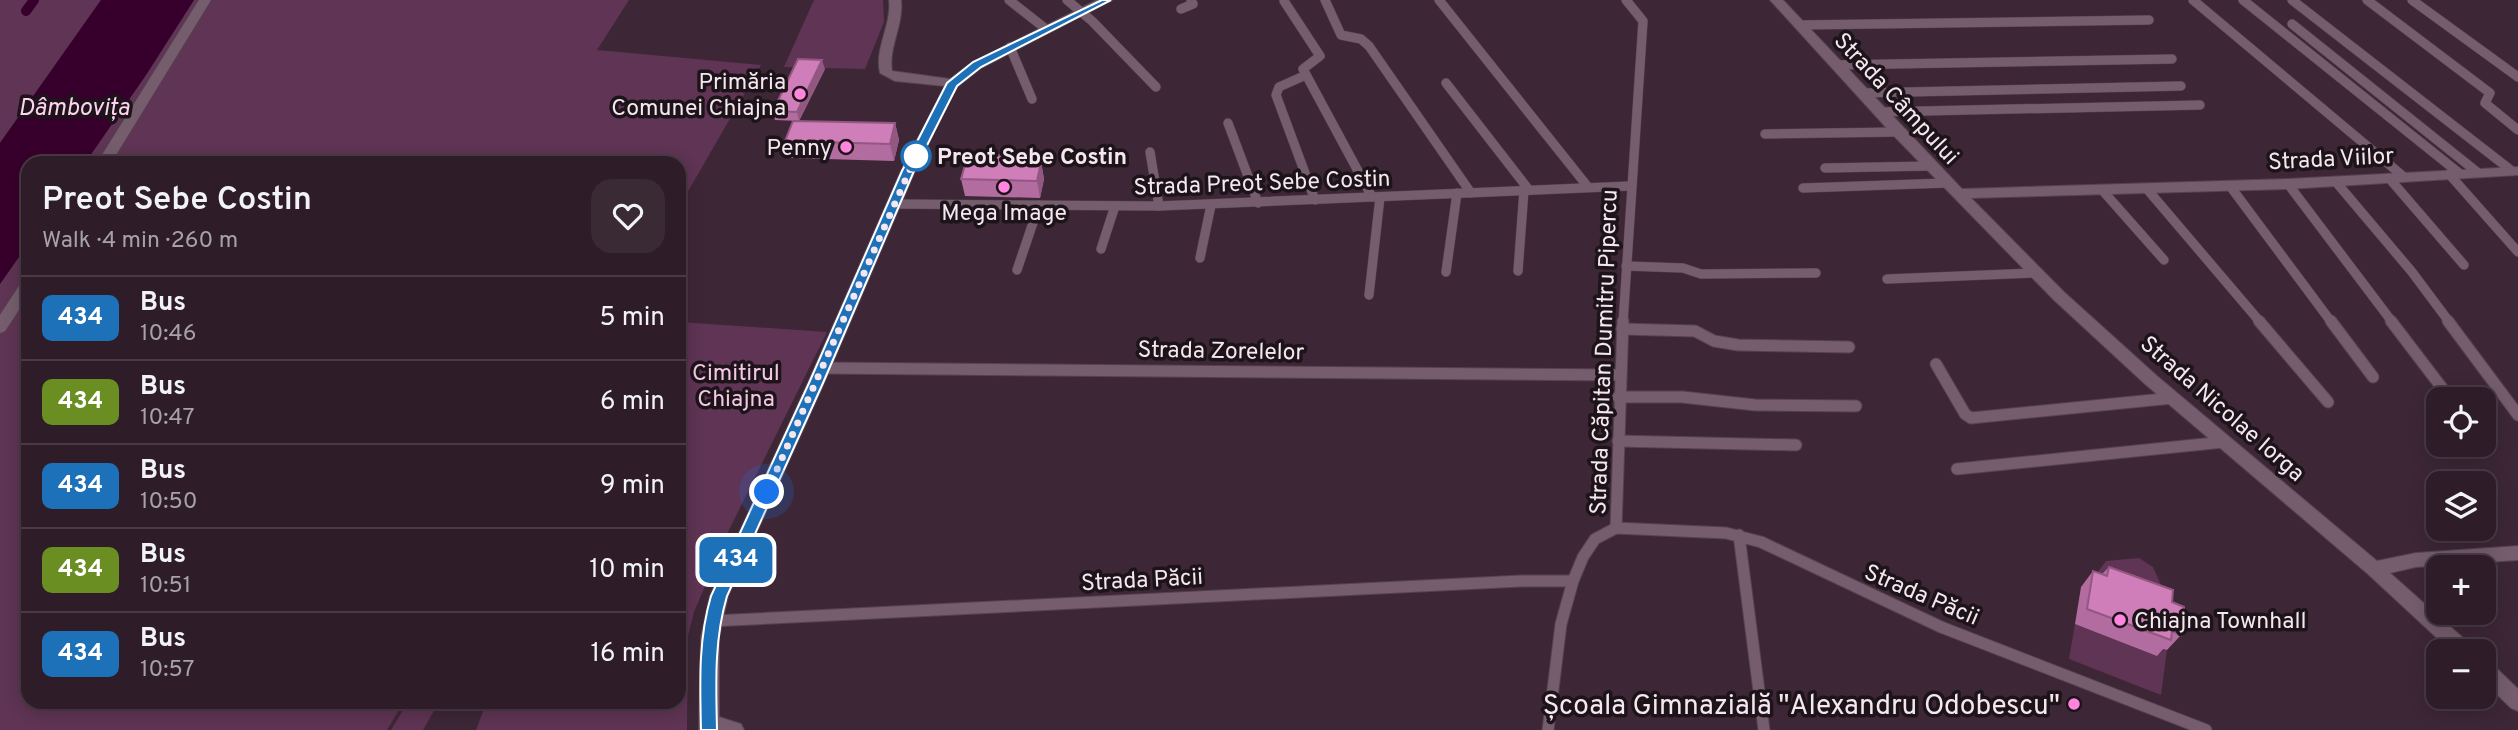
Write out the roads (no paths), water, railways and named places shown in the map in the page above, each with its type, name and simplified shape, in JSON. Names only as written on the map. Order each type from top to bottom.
[{"type":"street","points":[[108,156],[205,0]]},
{"type":"street","points":[[895,0],[896,26],[883,62],[886,73],[895,77],[953,83]]},
{"type":"street","points":[[1009,0],[1046,29]]},
{"type":"street","points":[[1067,0],[1083,12],[1156,87]]},
{"type":"street","points":[[734,730],[709,726],[708,659],[712,621],[719,596],[939,107],[953,83],[977,65],[1106,0]]},
{"type":"street","points":[[1181,9],[1193,4],[1191,0]]},
{"type":"street","points":[[1325,0],[1341,35],[1361,39],[1369,46],[1471,193]]},
{"type":"street","points":[[1439,0],[1588,187]]},
{"type":"street","name":"Strada Căpitan Dumitru Pipercu","points":[[1548,730],[1561,624],[1573,581],[1589,547],[1601,535],[1616,528],[1619,375],[1642,39],[1641,16],[1626,0]]},
{"type":"street","name":"Strada Câmpului","points":[[1776,0],[1952,189]]},
{"type":"street","points":[[2193,0],[2404,177]]},
{"type":"street","points":[[2243,0],[2454,174],[2518,252]]},
{"type":"street","points":[[2292,0],[2515,171]]},
{"type":"street","points":[[2367,0],[2490,93],[2485,103],[2518,130]]},
{"type":"street","points":[[2412,0],[2518,77]]},
{"type":"street","points":[[1284,1],[1320,56],[1317,61],[1302,67],[1376,197],[1369,295]]},
{"type":"street","points":[[1801,25],[2150,20]]},
{"type":"street","points":[[2292,24],[2477,172]]},
{"type":"street","points":[[1010,47],[1032,99]]},
{"type":"street","points":[[1836,65],[2172,59]]},
{"type":"street","points":[[1306,75],[1279,87],[1276,94],[1315,200]]},
{"type":"street","points":[[1446,83],[1526,190],[1518,271]]},
{"type":"street","points":[[1861,93],[2181,86]]},
{"type":"street","points":[[1879,112],[2200,105]]},
{"type":"street","points":[[1228,123],[1258,203]]},
{"type":"street","points":[[1765,134],[1898,132]]},
{"type":"street","points":[[1150,152],[1159,206]]},
{"type":"street","points":[[1825,168],[1930,166]]},
{"type":"street","name":"Strada Viilor","points":[[1952,189],[2147,190],[2515,171]]},
{"type":"street","points":[[2389,178],[2464,265]]},
{"type":"street","points":[[2336,182],[2412,272],[2518,415]]},
{"type":"street","points":[[2288,184],[2441,387]]},
{"type":"street","name":"Strada Preot Sebe Costin","points":[[895,204],[1211,205],[1630,186]]},
{"type":"street","points":[[2230,186],[2373,377]]},
{"type":"street","points":[[1803,188],[1952,189]]},
{"type":"street","name":"Strada Nicolae Iorga","points":[[1952,189],[2035,273],[2173,398],[2374,569],[2451,639]]},
{"type":"street","points":[[2147,190],[2328,402]]},
{"type":"street","points":[[2103,191],[2164,260]]},
{"type":"street","points":[[1446,272],[1457,193]]},
{"type":"street","points":[[1017,270],[1039,205]]},
{"type":"street","points":[[1200,258],[1211,205]]},
{"type":"street","points":[[1101,249],[1115,206]]},
{"type":"street","points":[[1626,266],[1683,268],[1701,274],[1816,273]]},
{"type":"street","points":[[1887,279],[2035,273]]},
{"type":"street","points":[[0,327],[21,295]]},
{"type":"street","points":[[1622,329],[1695,331],[1714,341],[1738,345],[1849,347]]},
{"type":"street","points":[[1936,364],[1965,414],[1971,418],[2173,398]]},
{"type":"street","name":"Strada Zorelelor","points":[[823,368],[1619,375]]},
{"type":"street","points":[[1618,397],[1704,398],[1755,405],[1856,406]]},
{"type":"street","points":[[1618,441],[1796,446]]},
{"type":"street","points":[[1958,469],[2224,442]]},
{"type":"street","name":"Strada Păcii","points":[[1616,528],[1739,535],[1761,541],[1854,588],[1941,627],[2206,730]]},
{"type":"street","points":[[1739,535],[1764,730]]},
{"type":"street","points":[[2374,569],[2427,559],[2516,555]]},
{"type":"street","name":"Strada Păcii","points":[[712,621],[1521,581],[1573,581]]},
{"type":"street","points":[[2496,681],[2518,702]]},
{"type":"water","name":"Dâmbovița","points":[[101,0],[194,0],[90,156],[21,156],[21,254],[0,284],[0,143]]},
{"type":"waterway","points":[[26,11],[34,0]]},
{"type":"place","name":"Primăria Comunei Chiajna","points":[[800,94]]},
{"type":"place","name":"Penny","points":[[846,147]]},
{"type":"place","name":"Preot Sebe Costin","points":[[916,156]]},
{"type":"place","name":"Mega Image","points":[[1004,187]]},
{"type":"place","name":"Chiajna Townhall","points":[[2120,620]]},
{"type":"place","name":"Școala Gimnazială \"Alexandru Odobescu\"","points":[[2074,704]]},
{"type":"park label","name":"Cimitirul Chiajna","points":[[736,385]]}]
